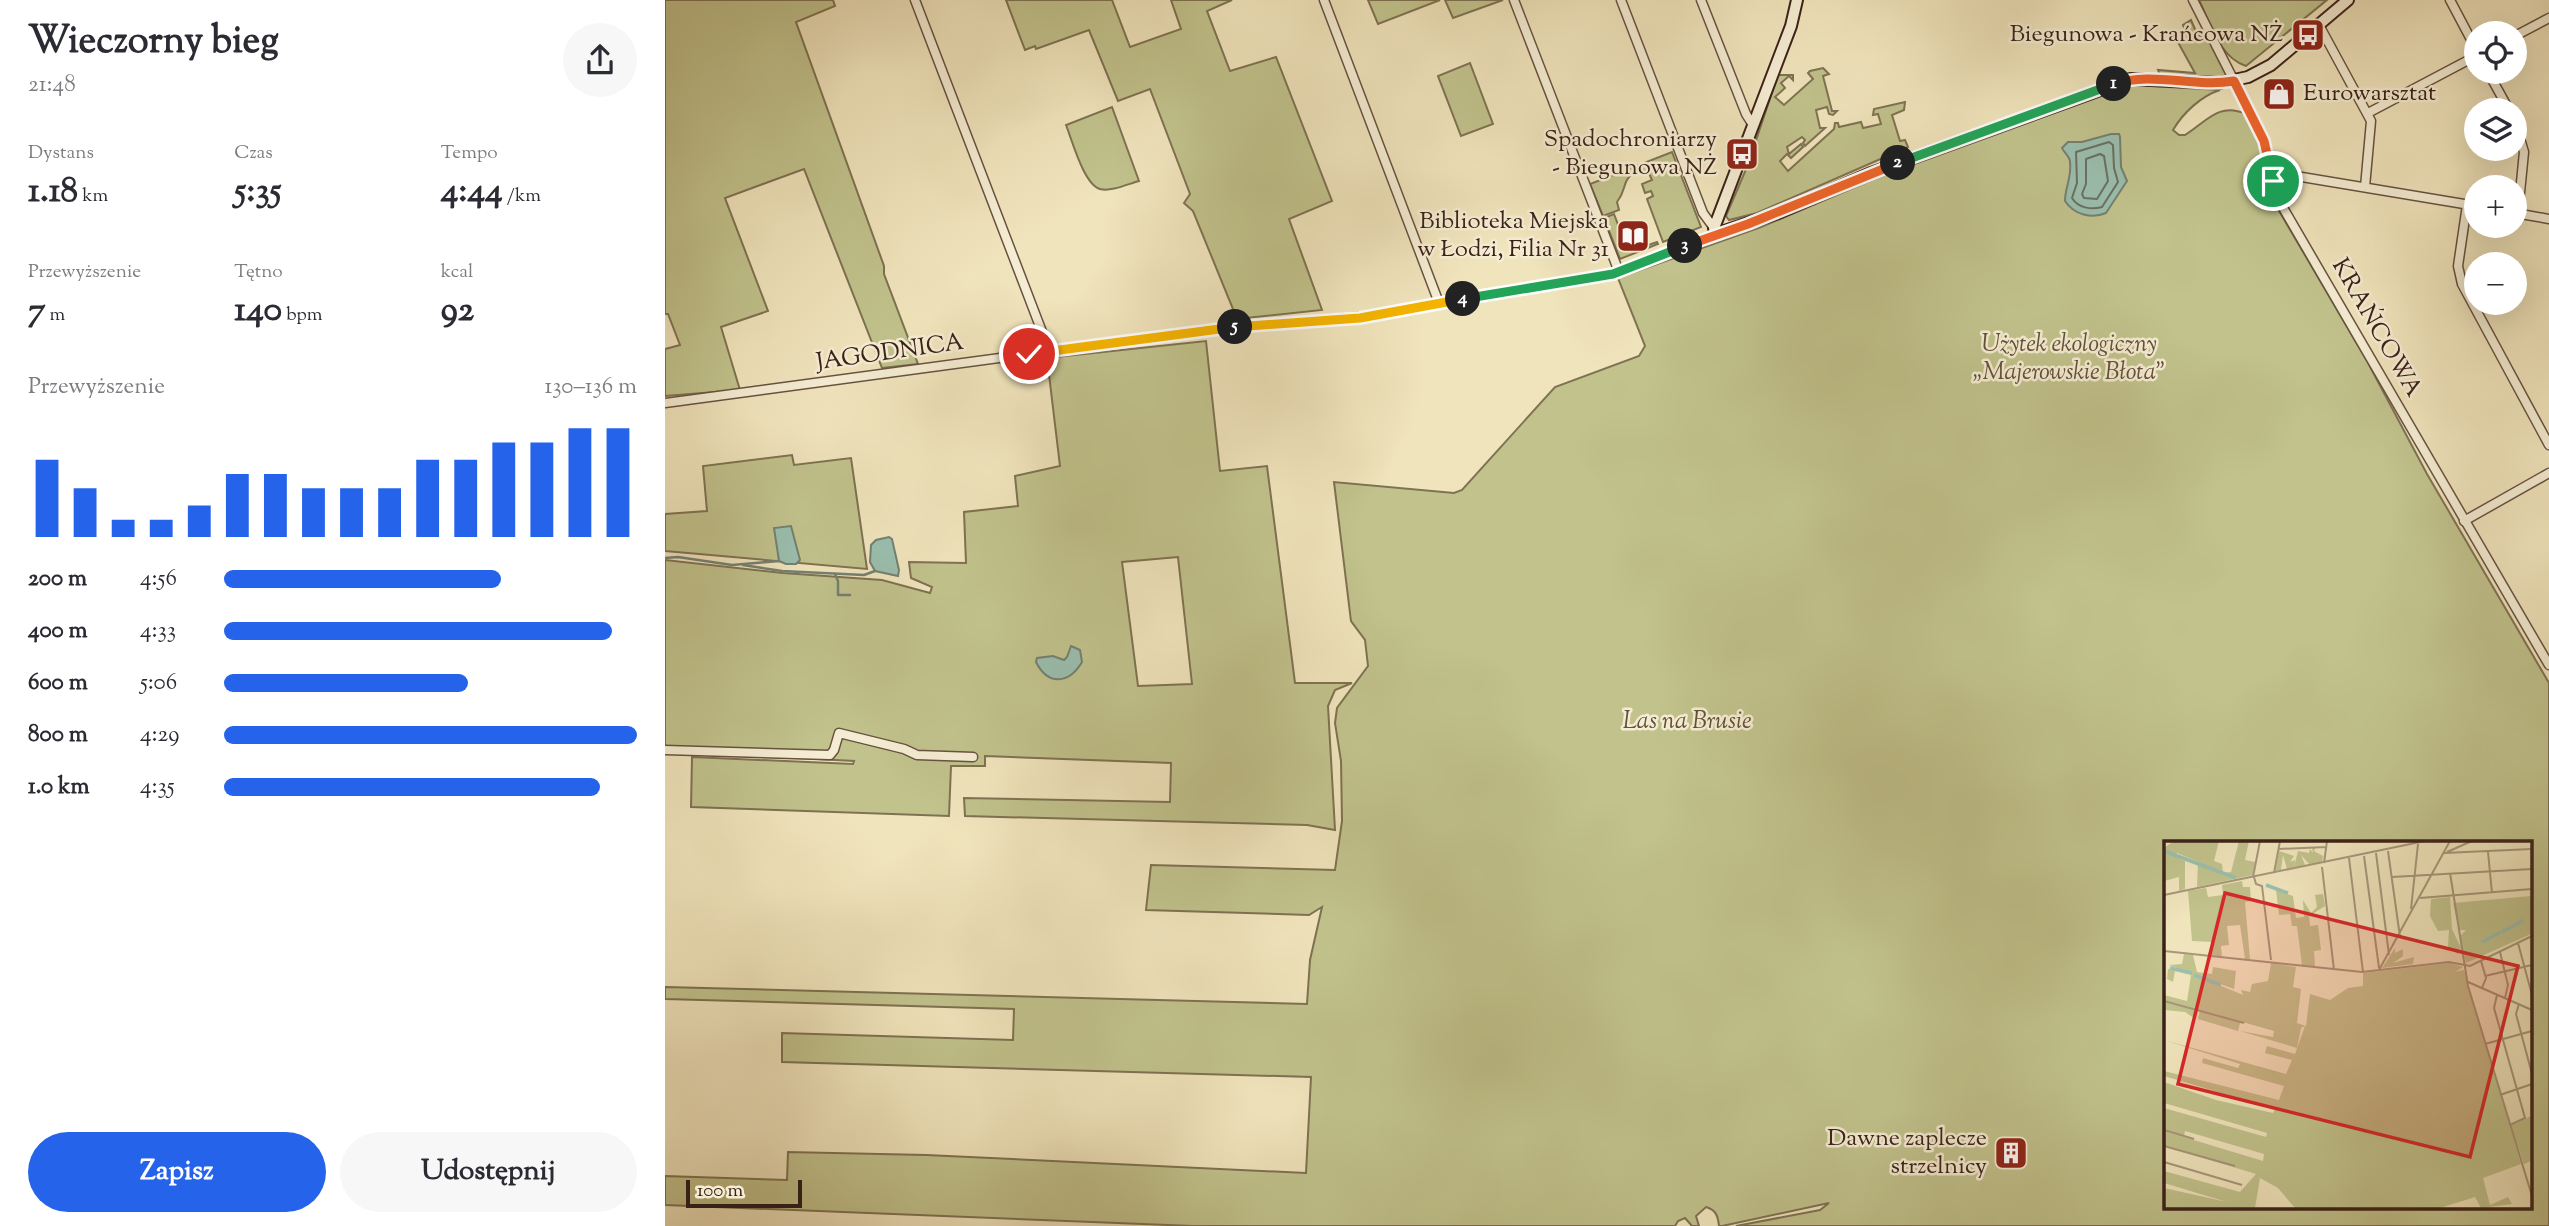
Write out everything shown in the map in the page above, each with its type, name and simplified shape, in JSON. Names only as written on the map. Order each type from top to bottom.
[{"type":"street","points":[[915,0],[1044,337]]},
{"type":"street","points":[[1324,0],[1439,303]]},
{"type":"street","points":[[1514,0],[1619,272]]},
{"type":"street","points":[[1621,0],[1703,213],[1715,232]]},
{"type":"street","points":[[1701,0],[1746,114],[1753,125]]},
{"type":"street","name":"KRAŃCOWA","points":[[2193,0],[2259,130],[2280,203],[2549,665]]},
{"type":"street","points":[[1715,232],[1768,217],[1871,173],[2127,79],[2215,83],[2253,75],[2271,65],[2348,0]]},
{"type":"street","points":[[2450,0],[2464,26]]},
{"type":"street","points":[[1715,232],[1791,26],[1795,1]]},
{"type":"street","points":[[2527,30],[2549,18]]},
{"type":"street","points":[[2319,25],[2368,113],[2371,130],[2365,187]]},
{"type":"street","points":[[2368,113],[2464,62]]},
{"type":"street","points":[[2272,172],[2464,204]]},
{"type":"street","points":[[2527,215],[2549,219]]},
{"type":"street","name":"JAGODNICA","points":[[665,403],[1199,331],[1379,315],[1619,272],[1715,232]]},
{"type":"street","points":[[2464,238],[2458,266],[2462,284],[2549,445]]},
{"type":"street","points":[[2465,521],[2549,472]]},
{"type":"street","points":[[665,750],[830,755],[839,733],[904,749],[917,755],[973,757]]},
{"type":"green space","points":[[665,0],[833,0],[835,6],[796,22],[918,364],[882,368],[804,169],[725,198],[768,311],[721,327],[740,390],[665,396],[665,349],[680,345],[668,314],[665,314]]},
{"type":"green space","points":[[1006,0],[1112,0],[1130,47],[1181,29],[1171,0],[1232,0],[1207,11],[1230,71],[1276,57],[1332,201],[1289,219],[1322,310],[1237,319],[1193,211],[1184,203],[1190,194],[1150,89],[1118,101],[1089,30],[1036,49],[1035,46],[1025,50]]},
{"type":"green space","points":[[1368,0],[1440,0],[1378,24]]},
{"type":"green space","points":[[1445,0],[1503,0],[1453,18]]},
{"type":"green space","points":[[2199,0],[2327,0],[2246,66],[2237,62],[2222,47]]},
{"type":"green space","points":[[2191,20],[2197,34],[2210,40],[2227,75],[2223,78],[2160,75],[2158,70],[2195,73],[2174,35],[2185,30],[2183,25]]},
{"type":"green space","points":[[1470,63],[1493,124],[1461,136],[1438,76]]},
{"type":"green space","points":[[1823,68],[1829,74],[1823,76],[1832,111],[1837,111],[1833,115],[1829,114],[1827,107],[1816,110],[1820,128],[1825,128],[1805,146],[1802,137],[1787,147],[1789,154],[1801,144],[1803,147],[1791,158],[1787,154],[1780,161],[1788,171],[1834,129],[1835,123],[1838,123],[1839,127],[1861,122],[1863,128],[1881,124],[1878,114],[1873,115],[1874,109],[1905,102],[1904,110],[1892,115],[1900,141],[1905,140],[1908,147],[1757,213],[1729,220],[1726,216],[1747,167],[1778,75],[1793,75],[1793,80],[1789,76],[1781,83],[1785,88],[1775,97],[1784,105],[1813,79],[1808,73],[1810,71]]},
{"type":"green space","name":"Las na Brusie","points":[[2132,85],[2220,90],[2206,96],[2187,111],[2173,130],[2179,135],[2185,135],[2221,112],[2228,110],[2246,114],[2261,142],[2275,204],[2367,361],[2427,474],[2549,683],[2549,1226],[1736,1226],[1820,1210],[1829,1203],[1722,1226],[1719,1226],[1714,1212],[1706,1207],[1696,1216],[1699,1226],[1692,1226],[1685,1218],[1675,1226],[1193,1226],[665,1205],[665,1176],[787,1180],[788,1152],[926,1155],[1306,1173],[1311,1077],[782,1062],[782,1033],[1013,1040],[1014,1009],[665,999],[665,987],[1307,1004],[1310,960],[1322,907],[1309,915],[1146,910],[1151,865],[1335,870],[1342,821],[1341,761],[1335,723],[1337,708],[1368,666],[1365,640],[1351,621],[1334,482],[1454,493],[1462,490],[1555,387],[1639,356],[1645,346],[1618,278],[1761,227],[1884,175]]},
{"type":"green space","points":[[1112,107],[1139,181],[1104,190],[1094,186],[1089,179],[1079,161],[1066,125]]},
{"type":"green space","points":[[1672,152],[1701,227],[1663,242],[1647,199],[1653,196],[1651,191],[1645,193],[1642,184],[1652,180],[1648,171],[1638,174],[1636,170],[1631,175],[1617,202],[1619,210],[1603,216],[1590,184]]},
{"type":"green space","points":[[1614,214],[1625,243],[1633,241],[1637,249],[1657,242],[1658,244],[1620,259],[1604,218]]},
{"type":"green space","points":[[1206,341],[1220,471],[1267,466],[1295,683],[1352,683],[1335,690],[1328,706],[1335,830],[1307,825],[965,816],[964,798],[1170,802],[1171,763],[985,756],[985,766],[951,766],[949,816],[691,807],[692,757],[853,764],[854,761],[665,751],[665,560],[783,573],[882,580],[930,593],[932,587],[911,578],[909,562],[966,563],[964,512],[1018,506],[1015,476],[1060,466],[1047,358]],"holes":[[[1178,557],[1192,684],[1138,686],[1122,562]]]},
{"type":"green space","points":[[792,455],[794,465],[851,458],[867,569],[665,551],[665,514],[707,511],[703,466]]},
{"type":"water","points":[[2119,134],[2121,167],[2127,181],[2106,213],[2089,216],[2078,213],[2065,201],[2070,167],[2069,158],[2062,148],[2068,142],[2082,142]]},
{"type":"water","points":[[791,526],[800,560],[796,564],[786,564],[779,561],[774,528]]},
{"type":"water","points":[[889,537],[892,539],[898,576],[875,571],[870,562],[871,545],[876,540]]},
{"type":"water","points":[[1071,646],[1080,650],[1082,662],[1065,678],[1046,675],[1036,662],[1037,658],[1053,656],[1064,660]]},
{"type":"waterway","points":[[665,558],[678,557],[732,565],[779,561]]},
{"type":"waterway","points":[[743,565],[782,571],[864,575],[875,571]]},
{"type":"waterway","points":[[835,574],[838,595],[850,595]]},
{"type":"place","name":"Biegunowa - Krańcowa NŻ","points":[[2308,35]]},
{"type":"place","name":"Eurowarsztat","points":[[2279,94]]},
{"type":"place","name":"Spadochroniarzy - Biegunowa NŻ","points":[[1742,154]]},
{"type":"place","name":"Biblioteka Miejska w Łodzi, Filia Nr 31","points":[[1633,236]]},
{"type":"place","name":"Dawne zaplecze strzelnicy","points":[[2011,1153]]},
{"type":"route","points":[[1029,354],[1235,327],[1379,315],[1613,274],[1778,213],[1871,173],[2133,78],[2215,83],[2234,81],[2264,141],[2273,181]]},
{"type":"park label","name":"Użytek ekologiczny „Majerowskie Błota”","points":[[2069,359]]}]
